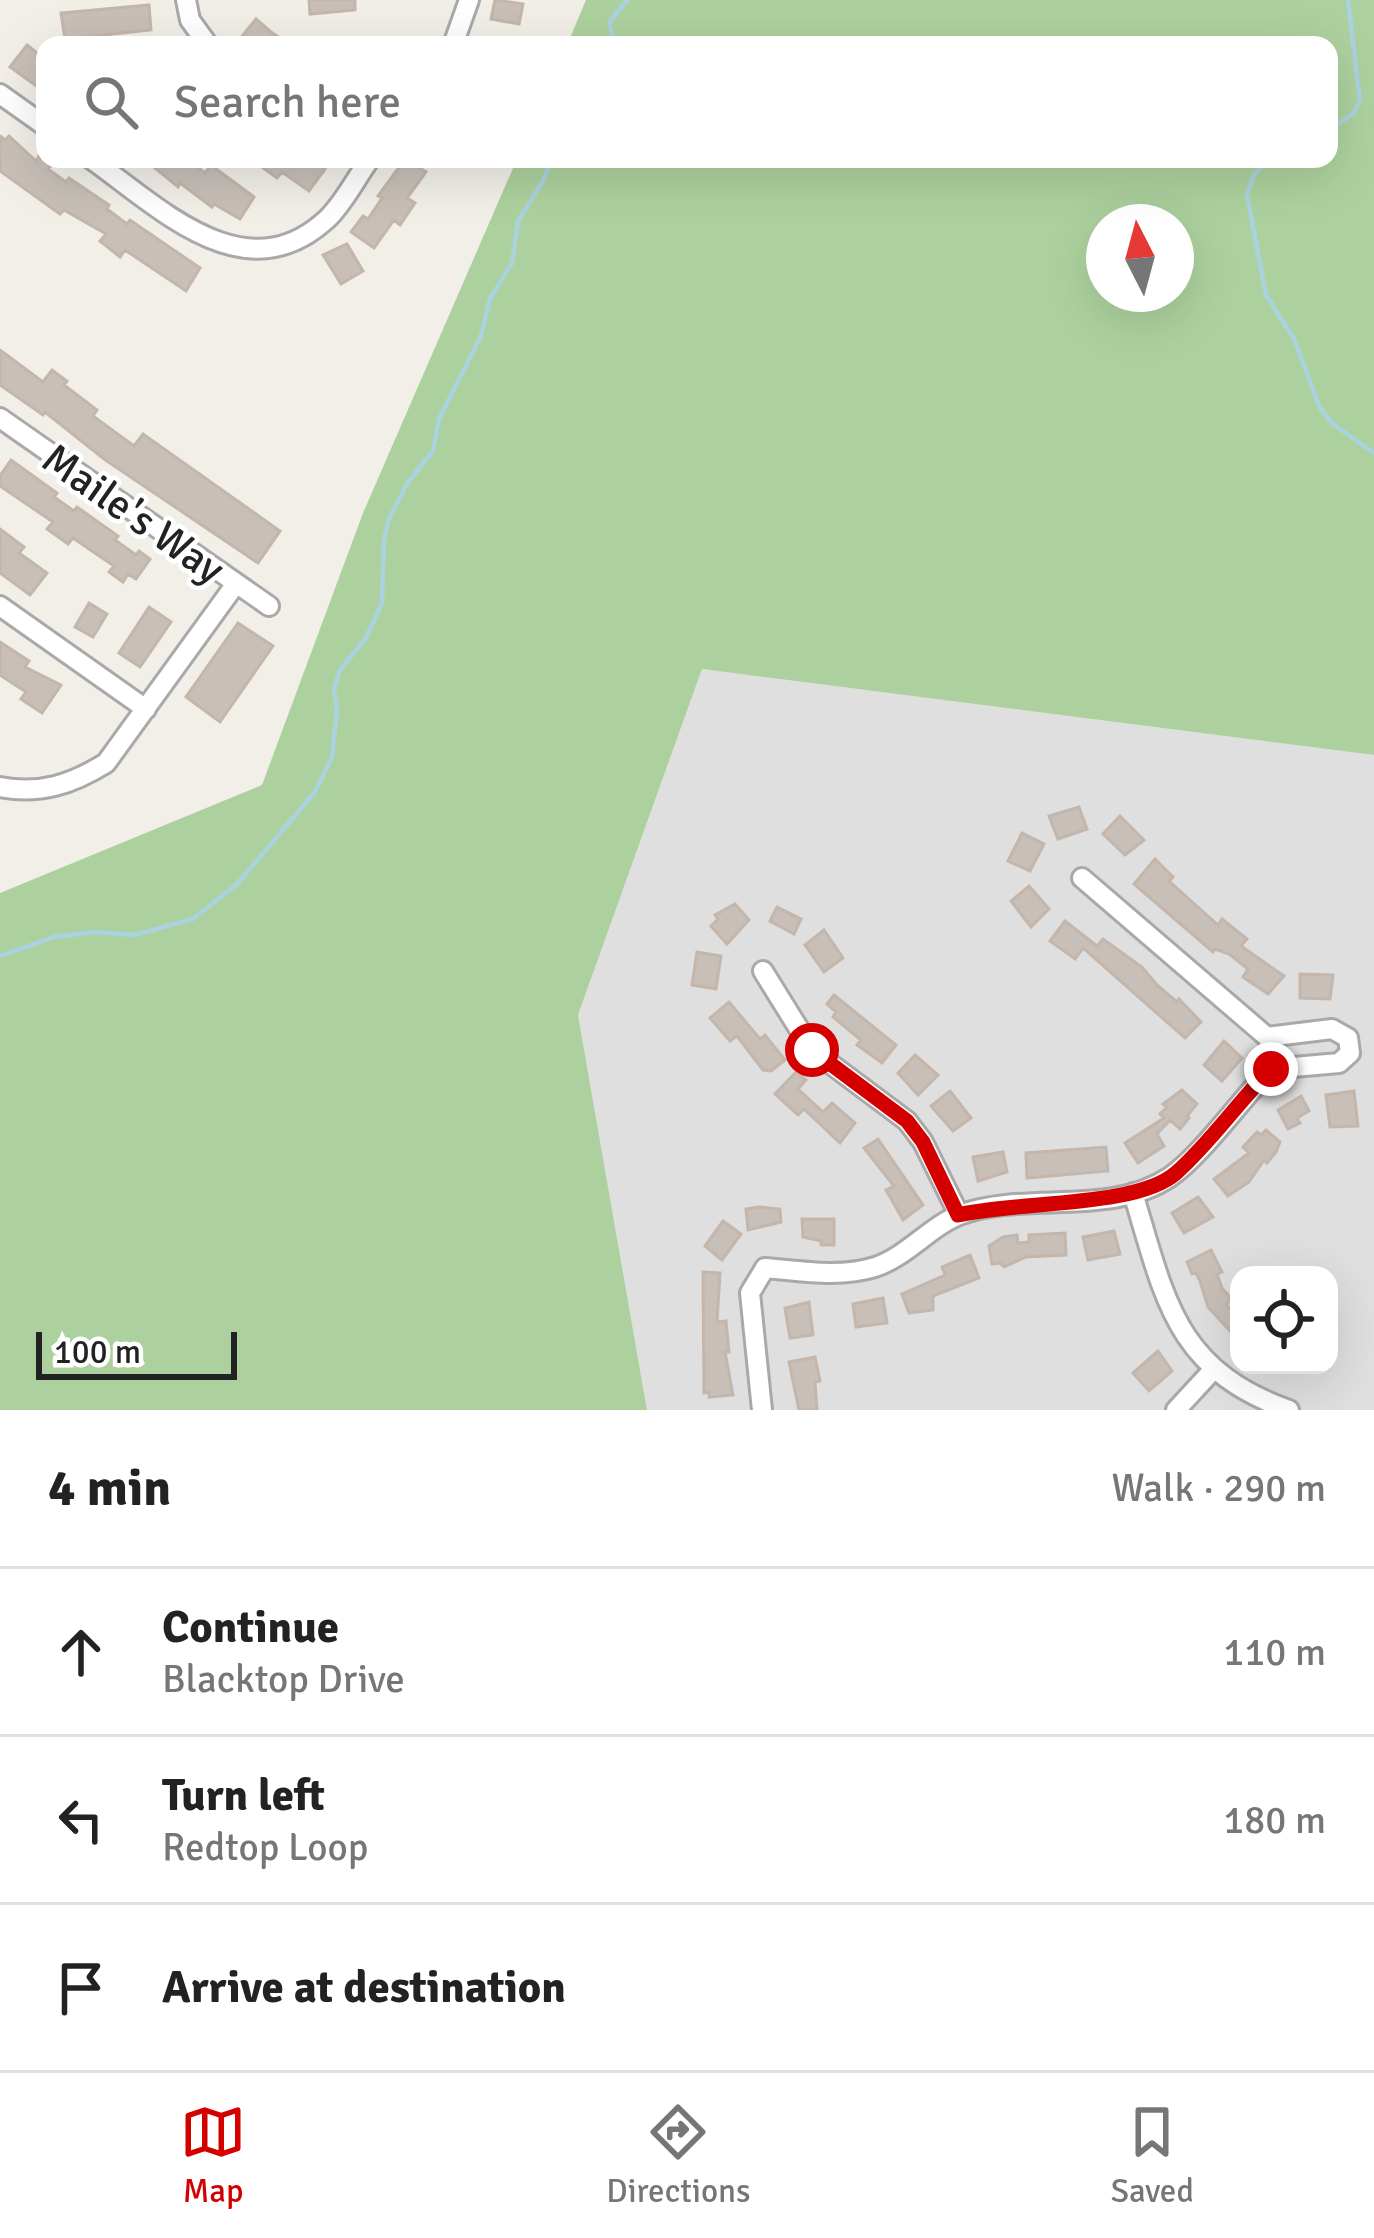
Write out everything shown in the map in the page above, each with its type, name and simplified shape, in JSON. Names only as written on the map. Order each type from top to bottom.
[{"type":"street","points":[[186,0],[190,20],[202,36]]},
{"type":"street","points":[[456,36],[469,0]]},
{"type":"street","points":[[0,94],[36,120]]},
{"type":"street","points":[[104,168],[185,226],[226,247],[242,249],[264,248],[310,232],[330,216],[362,168]]},
{"type":"street","name":"Maile's Way","points":[[0,418],[269,606]]},
{"type":"street","points":[[0,787],[32,790],[76,781],[106,763],[235,585]]},
{"type":"street","points":[[0,607],[146,709]]},
{"type":"street","points":[[762,1410],[750,1293],[765,1268],[828,1274],[875,1267],[958,1215],[995,1206],[1146,1190],[1174,1175],[1271,1069],[1274,1051],[1267,1037],[1082,878]]},
{"type":"street","points":[[763,971],[812,1050],[907,1121],[923,1142],[958,1215]]},
{"type":"street","points":[[1267,1037],[1332,1029],[1348,1038],[1350,1053],[1339,1063],[1271,1069]]},
{"type":"street","points":[[1133,1193],[1169,1310],[1213,1370],[1261,1400],[1288,1410]]},
{"type":"street","points":[[1176,1410],[1213,1370]]},
{"type":"shaded area","points":[[702,669],[1374,755],[1374,1410],[647,1410],[578,1015]]},
{"type":"green space","points":[[586,0],[1374,0],[1374,755],[702,669],[578,1015],[647,1410],[0,1410],[0,893],[262,785],[363,513],[513,168],[1338,168],[1338,36],[571,36]]},
{"type":"building","points":[[309,0],[355,0],[355,10],[310,14]]},
{"type":"building","points":[[495,0],[523,4],[519,24],[491,19]]},
{"type":"building","points":[[149,5],[151,30],[65,36],[61,13]]},
{"type":"building","points":[[256,19],[277,36],[242,36]]},
{"type":"building","points":[[27,45],[36,52],[36,86],[10,67]]},
{"type":"building","points":[[0,136],[5,140],[9,136],[36,161],[36,168],[49,168],[66,182],[69,178],[109,205],[107,209],[127,224],[130,220],[200,268],[186,291],[125,250],[120,257],[100,241],[106,234],[64,210],[60,214],[0,171]]},
{"type":"building","points":[[155,168],[199,168],[205,173],[215,168],[254,197],[240,219],[212,207],[180,183],[178,187]]},
{"type":"building","points":[[263,168],[325,169],[309,191],[282,172],[277,178]]},
{"type":"building","points":[[398,168],[426,172],[407,198],[415,203],[400,225],[394,220],[374,248],[351,232],[363,216],[368,219],[382,198],[378,196]]},
{"type":"building","points":[[347,244],[363,271],[341,284],[323,255]]},
{"type":"building","points":[[0,350],[43,382],[52,370],[97,410],[93,416],[134,446],[143,434],[280,531],[258,563],[0,385]]},
{"type":"building","points":[[11,460],[57,493],[54,497],[118,536],[115,540],[136,555],[139,551],[150,559],[136,579],[128,574],[123,582],[109,572],[114,566],[73,538],[68,544],[47,529],[53,522],[0,486],[0,476]]},
{"type":"building","points":[[0,529],[24,547],[19,553],[47,573],[30,595],[0,573]]},
{"type":"building","points":[[89,603],[107,614],[93,637],[75,627]]},
{"type":"building","points":[[149,607],[171,622],[140,667],[119,653]]},
{"type":"building","points":[[238,623],[273,646],[220,722],[186,697]]},
{"type":"building","points":[[0,642],[29,661],[25,667],[61,685],[42,713],[21,699],[26,692],[0,675]]},
{"type":"building","points":[[1079,807],[1087,829],[1058,839],[1049,816]]},
{"type":"building","points":[[1120,816],[1144,840],[1125,855],[1103,834]]},
{"type":"building","points":[[1022,833],[1044,844],[1030,871],[1008,861]]},
{"type":"building","points":[[1155,859],[1173,877],[1169,881],[1218,925],[1222,919],[1247,939],[1241,946],[1284,976],[1268,994],[1243,977],[1248,969],[1229,954],[1213,952],[1134,884]]},
{"type":"building","points":[[1029,886],[1049,909],[1031,927],[1011,901]]},
{"type":"building","points":[[735,904],[749,920],[727,944],[711,926],[718,919],[715,915]]},
{"type":"building","points":[[777,907],[801,919],[794,934],[770,921]]},
{"type":"building","points":[[1065,921],[1097,946],[1103,939],[1142,967],[1201,1022],[1185,1038],[1083,948],[1075,959],[1050,941]]},
{"type":"building","points":[[824,930],[843,958],[824,972],[805,945]]},
{"type":"building","points":[[697,952],[721,956],[716,989],[692,985]]},
{"type":"building","points":[[1300,974],[1333,975],[1330,999],[1300,998]]},
{"type":"building","points":[[834,995],[896,1045],[882,1063],[857,1045],[861,1040],[833,1017],[836,1012],[827,1004]]},
{"type":"building","points":[[729,1002],[785,1060],[771,1071],[763,1070],[737,1036],[730,1041],[710,1018]]},
{"type":"building","points":[[1224,1041],[1242,1058],[1222,1081],[1204,1065]]},
{"type":"building","points":[[915,1055],[938,1075],[918,1095],[898,1073]]},
{"type":"building","points":[[796,1072],[806,1080],[798,1089],[823,1112],[832,1103],[855,1123],[840,1143],[804,1109],[798,1115],[775,1094]]},
{"type":"building","points":[[1182,1090],[1197,1104],[1189,1118],[1180,1129],[1170,1120],[1157,1134],[1164,1146],[1138,1163],[1125,1143],[1164,1118],[1160,1114],[1167,1107],[1163,1104]]},
{"type":"building","points":[[950,1091],[971,1118],[953,1131],[931,1106]]},
{"type":"building","points":[[1354,1091],[1358,1126],[1330,1127],[1326,1095]]},
{"type":"building","points":[[1301,1096],[1309,1111],[1288,1129],[1278,1110]]},
{"type":"building","points":[[1266,1130],[1280,1142],[1276,1152],[1249,1182],[1228,1196],[1214,1179],[1249,1153],[1243,1147],[1257,1132],[1261,1135]]},
{"type":"building","points":[[878,1139],[923,1205],[903,1220],[886,1190],[894,1186],[864,1148]]},
{"type":"building","points":[[1106,1147],[1108,1171],[1027,1178],[1026,1153]]},
{"type":"building","points":[[1003,1152],[1007,1172],[978,1181],[973,1157]]},
{"type":"building","points":[[1198,1197],[1213,1217],[1184,1233],[1172,1213]]},
{"type":"building","points":[[746,1209],[780,1209],[781,1222],[748,1230]]},
{"type":"building","points":[[802,1219],[834,1219],[834,1245],[803,1237]]},
{"type":"building","points":[[723,1221],[741,1234],[722,1260],[705,1246]]},
{"type":"building","points":[[1114,1231],[1120,1254],[1088,1260],[1083,1237]]},
{"type":"building","points":[[1065,1233],[1066,1255],[1026,1257],[1004,1267],[992,1264],[989,1246],[1003,1237],[1017,1235],[1018,1243],[1029,1242],[1029,1235]]},
{"type":"building","points":[[1211,1250],[1222,1272],[1217,1274],[1222,1288],[1230,1297],[1230,1331],[1208,1307],[1200,1281],[1187,1262]]},
{"type":"building","points":[[970,1255],[979,1278],[933,1296],[933,1310],[909,1313],[902,1294],[945,1275],[942,1267]]},
{"type":"building","points":[[703,1272],[720,1273],[717,1322],[726,1321],[729,1352],[725,1352],[733,1395],[709,1397],[709,1392],[704,1393]]},
{"type":"building","points":[[883,1298],[887,1323],[856,1327],[853,1304]]},
{"type":"building","points":[[809,1302],[813,1335],[790,1338],[785,1308]]},
{"type":"building","points":[[1158,1351],[1172,1371],[1149,1391],[1133,1373]]},
{"type":"building","points":[[815,1357],[820,1381],[815,1382],[817,1410],[799,1410],[789,1362]]},
{"type":"waterway","points":[[613,36],[609,23],[627,0]]},
{"type":"waterway","points":[[1338,124],[1353,114],[1360,101],[1348,0]]},
{"type":"waterway","points":[[0,956],[54,937],[94,932],[134,935],[193,919],[237,884],[315,792],[332,757],[334,689],[340,670],[366,638],[382,603],[389,519],[408,482],[433,451],[439,419],[481,336],[490,299],[512,263],[518,221],[548,168]]},
{"type":"waterway","points":[[1261,168],[1247,195],[1266,295],[1294,339],[1320,408],[1333,424],[1374,453]]},
{"type":"route","points":[[812,1050],[907,1121],[923,1142],[958,1215],[995,1206],[1146,1190],[1174,1175],[1271,1069]]}]
